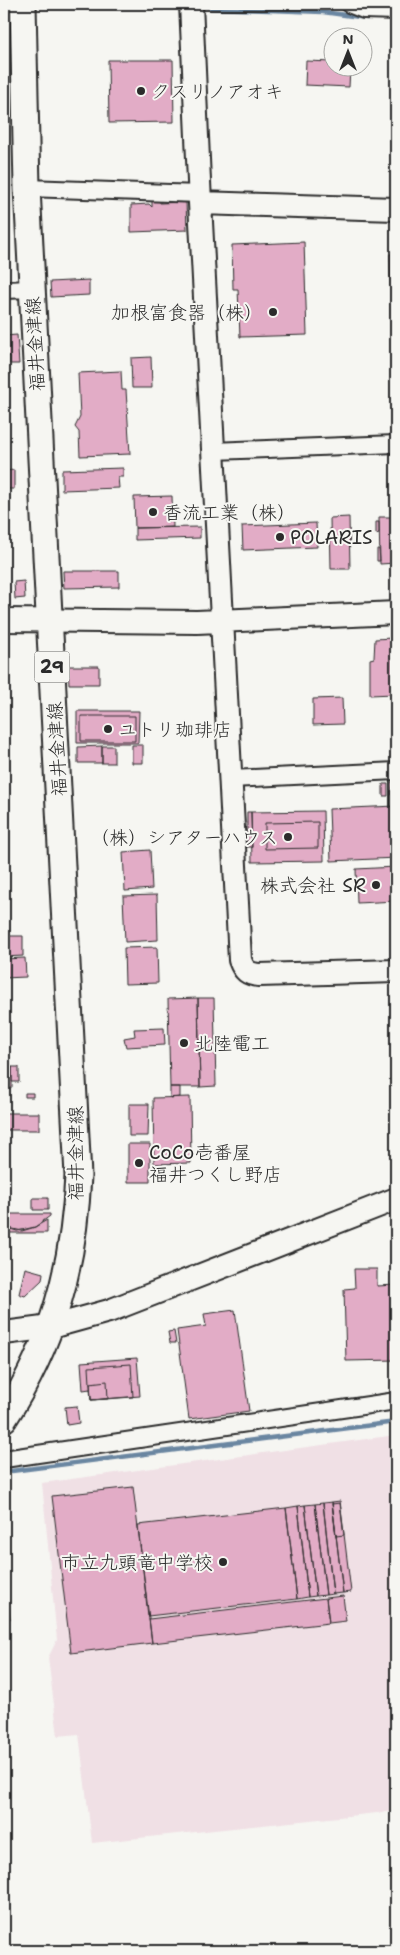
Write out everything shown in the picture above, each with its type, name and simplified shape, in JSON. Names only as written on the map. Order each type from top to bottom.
[{"type":"main road","name":"福井金津線","points":[[4,1419],[36,1364],[51,1327],[70,1253],[77,1198],[78,1153],[27,188],[22,4]]},
{"type":"street","points":[[191,4],[199,198],[240,960],[243,969],[249,974],[259,975],[396,971]]},
{"type":"street","points":[[349,4],[364,10],[396,11]]},
{"type":"street","points":[[27,188],[396,209]]},
{"type":"street","points":[[4,290],[32,289]]},
{"type":"street","points":[[214,451],[396,444]]},
{"type":"street","points":[[4,620],[50,622],[223,621],[396,613]]},
{"type":"street","points":[[231,779],[396,772]]},
{"type":"street","points":[[4,1333],[51,1327],[100,1314],[157,1294],[396,1199]]},
{"type":"street","points":[[4,1459],[396,1401]]},
{"type":"shaded area","name":"市立九頭竜中学校","points":[[396,1435],[396,1811],[92,1843],[79,1734],[58,1736],[48,1658],[57,1640],[42,1483]]},
{"type":"building","name":"クスリノアオキ","points":[[108,60],[173,60],[174,122],[109,123]]},
{"type":"building","points":[[306,61],[322,62],[322,78],[349,78],[349,87],[305,85]]},
{"type":"building","points":[[152,199],[160,199],[160,203],[186,202],[187,230],[131,232],[131,205],[149,204],[152,207]]},
{"type":"building","name":"加根富食器（株）","points":[[304,242],[307,335],[240,337],[238,289],[233,289],[232,245]]},
{"type":"building","points":[[390,254],[396,254],[396,302],[391,302]]},
{"type":"building","points":[[89,280],[89,295],[51,297],[50,282]]},
{"type":"building","points":[[391,302],[396,302],[396,330],[391,330]]},
{"type":"building","points":[[4,308],[7,308],[8,333],[4,333]]},
{"type":"building","points":[[17,335],[19,364],[10,364],[10,356],[4,357],[4,336]]},
{"type":"building","points":[[151,357],[152,388],[132,388],[131,358]]},
{"type":"building","points":[[121,371],[122,390],[126,390],[130,454],[80,456],[79,432],[75,427],[80,417],[78,373]]},
{"type":"building","points":[[123,468],[123,477],[118,477],[119,488],[62,490],[62,470]]},
{"type":"building","points":[[14,470],[14,489],[4,489],[4,471]]},
{"type":"building","name":"香流工業（株）","points":[[172,496],[173,527],[135,528],[134,497]]},
{"type":"building","points":[[349,517],[350,569],[331,569],[330,518]]},
{"type":"building","points":[[379,517],[396,517],[396,563],[380,564]]},
{"type":"building","points":[[376,522],[379,522],[379,533],[376,534]]},
{"type":"building","name":"POLARIS","points":[[316,523],[317,547],[243,550],[242,526]]},
{"type":"building","points":[[200,527],[200,538],[135,540],[135,528]]},
{"type":"building","points":[[377,549],[379,549],[380,561],[377,561]]},
{"type":"building","points":[[63,571],[119,571],[119,587],[64,588]]},
{"type":"building","points":[[24,581],[25,598],[15,599],[14,582]]},
{"type":"building","points":[[392,638],[394,694],[370,695],[370,659],[374,658],[375,639]]},
{"type":"building","points":[[68,666],[99,666],[99,684],[69,684]]},
{"type":"building","points":[[342,698],[343,724],[313,725],[313,699]]},
{"type":"building","name":"ユトリ珈琲店","points":[[77,711],[139,711],[138,743],[77,743]]},
{"type":"building","name":"ユトリ珈琲店","points":[[81,716],[135,716],[135,741],[81,741]]},
{"type":"building","points":[[132,745],[143,745],[143,763],[132,763]]},
{"type":"building","points":[[102,746],[114,746],[114,763],[102,763]]},
{"type":"building","points":[[102,746],[102,763],[78,763],[78,747]]},
{"type":"building","points":[[391,782],[396,782],[396,795],[391,795]]},
{"type":"building","points":[[383,784],[388,784],[388,796],[383,796]]},
{"type":"building","points":[[396,806],[396,858],[331,861],[329,809]]},
{"type":"building","name":"（株）シアターハウス","points":[[323,811],[324,861],[252,862],[251,812]]},
{"type":"building","points":[[247,812],[251,812],[252,847],[247,847]]},
{"type":"building","points":[[318,822],[318,848],[265,849],[265,823]]},
{"type":"building","points":[[150,850],[152,889],[125,891],[123,852]]},
{"type":"building","name":"株式会社 SR","points":[[396,867],[396,901],[357,903],[356,869]]},
{"type":"building","points":[[157,895],[158,940],[125,942],[123,896]]},
{"type":"building","points":[[4,936],[23,936],[23,956],[4,957]]},
{"type":"building","points":[[157,947],[158,983],[125,984],[124,948]]},
{"type":"building","points":[[25,958],[26,977],[4,978],[4,959]]},
{"type":"building","points":[[198,998],[214,998],[216,1086],[200,1087]]},
{"type":"building","name":"北陸電工","points":[[198,998],[200,1087],[170,1087],[168,999]]},
{"type":"building","points":[[164,1028],[165,1045],[126,1047],[124,1038],[135,1036],[134,1029]]},
{"type":"building","points":[[4,1067],[12,1067],[12,1088],[4,1088]]},
{"type":"building","points":[[12,1067],[19,1067],[19,1082],[12,1082]]},
{"type":"building","points":[[170,1087],[180,1087],[180,1097],[170,1098]]},
{"type":"building","points":[[25,1093],[33,1093],[33,1097],[25,1097]]},
{"type":"building","points":[[190,1097],[191,1163],[154,1164],[153,1098]]},
{"type":"building","points":[[129,1104],[149,1104],[148,1136],[129,1136]]},
{"type":"building","points":[[4,1113],[39,1113],[39,1130],[4,1130]]},
{"type":"building","name":"CoCo壱番屋 福井つくし野店","points":[[128,1144],[150,1144],[150,1182],[128,1182]]},
{"type":"building","points":[[33,1198],[48,1198],[48,1210],[33,1210]]},
{"type":"building","points":[[4,1214],[50,1214],[50,1216],[35,1227],[17,1231],[4,1227]]},
{"type":"building","points":[[47,1220],[47,1233],[4,1233],[4,1227],[22,1231],[35,1227]]},
{"type":"building","points":[[25,1268],[43,1273],[42,1280],[25,1296],[19,1294]]},
{"type":"building","points":[[354,1269],[377,1269],[377,1286],[396,1285],[396,1360],[346,1361],[344,1289],[355,1288]]},
{"type":"building","points":[[235,1310],[249,1411],[189,1419],[177,1330],[206,1326],[204,1314]]},
{"type":"building","points":[[174,1331],[176,1343],[170,1343],[168,1332]]},
{"type":"building","points":[[137,1358],[140,1396],[91,1400],[90,1389],[83,1390],[81,1362]]},
{"type":"building","points":[[131,1364],[133,1397],[91,1400],[89,1367]]},
{"type":"building","points":[[107,1381],[108,1399],[91,1400],[90,1383]]},
{"type":"building","points":[[77,1406],[79,1423],[67,1425],[65,1407]]},
{"type":"building","points":[[133,1487],[152,1643],[71,1653],[52,1496]]},
{"type":"building","points":[[340,1501],[351,1592],[343,1593],[332,1502]]},
{"type":"building","points":[[332,1502],[343,1593],[333,1594],[323,1503]]},
{"type":"building","points":[[323,1503],[333,1594],[326,1595],[315,1504]]},
{"type":"building","points":[[340,1503],[344,1535],[336,1536],[332,1504]]},
{"type":"building","points":[[315,1504],[326,1595],[316,1596],[305,1505]]},
{"type":"building","points":[[305,1505],[316,1596],[308,1597],[298,1506]]},
{"type":"building","points":[[298,1506],[308,1597],[297,1599],[286,1508]]},
{"type":"building","points":[[286,1508],[297,1599],[148,1616],[138,1525]]},
{"type":"building","points":[[7,1594],[10,1619],[4,1620],[4,1595]]},
{"type":"building","points":[[343,1596],[346,1621],[329,1623],[326,1598]]},
{"type":"building","points":[[326,1598],[329,1623],[152,1643],[149,1619]]},
{"type":"waterway","points":[[201,4],[211,8],[323,12],[367,18]]},
{"type":"waterway","points":[[4,1472],[396,1422]]},
{"type":"place","name":"クスリノアオキ","points":[[141,91]]},
{"type":"place","name":"加根富食器（株）","points":[[273,312]]},
{"type":"place","name":"香流工業（株）","points":[[153,512]]},
{"type":"place","name":"POLARIS","points":[[280,537]]},
{"type":"place","name":"ユトリ珈琲店","points":[[108,729]]},
{"type":"place","name":"（株）シアターハウス","points":[[288,837]]},
{"type":"place","name":"株式会社 SR","points":[[376,885]]},
{"type":"place","name":"北陸電工","points":[[184,1043]]},
{"type":"place","name":"CoCo壱番屋 福井つくし野店","points":[[139,1163]]},
{"type":"place","name":"市立九頭竜中学校","points":[[223,1562]]}]
